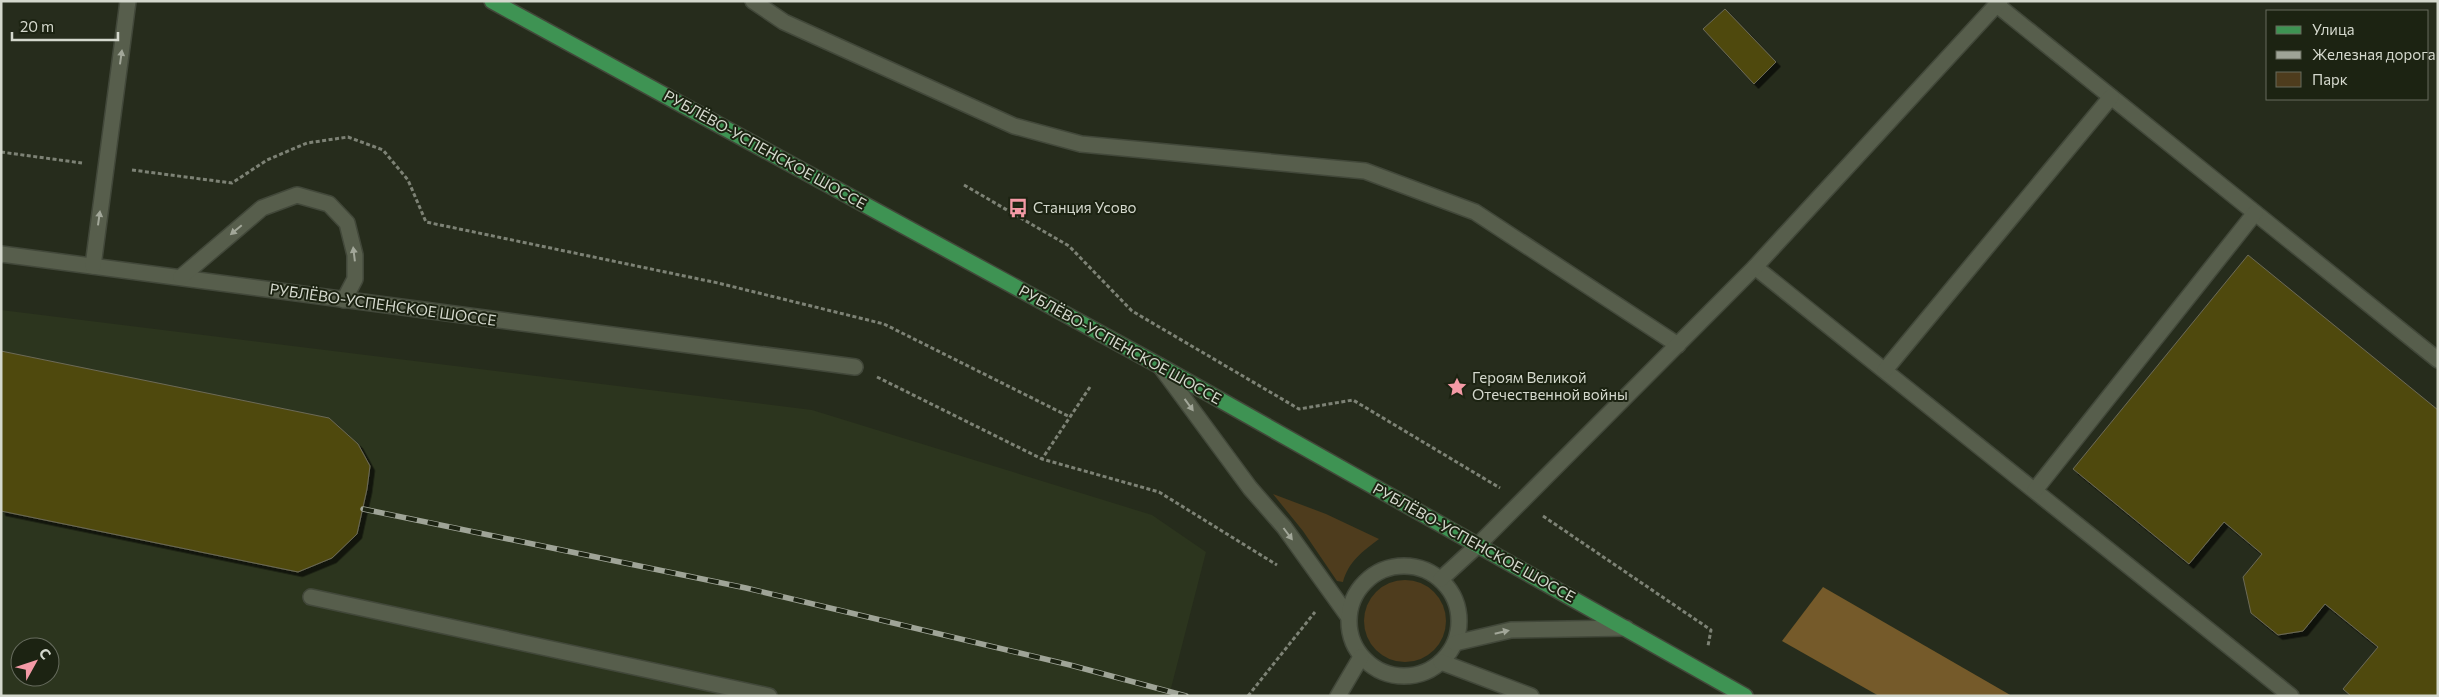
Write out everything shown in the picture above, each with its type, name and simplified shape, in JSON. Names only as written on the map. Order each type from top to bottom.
[{"type":"main road","name":"РУБЛЁВО-УСПЕНСКОЕ ШОССЕ","points":[[492,1],[1160,366],[1745,696]]},
{"type":"street","points":[[93,266],[128,1]]},
{"type":"street","points":[[753,1],[784,22],[1014,126],[1080,144],[1365,171],[1392,181],[1475,212],[1678,345]]},
{"type":"street","points":[[1441,579],[1478,546],[1755,267],[1998,3],[2438,360]]},
{"type":"street","points":[[1884,370],[2111,96]]},
{"type":"street","points":[[180,277],[262,208],[297,195],[329,204],[348,223],[355,255],[355,279],[344,300]]},
{"type":"street","points":[[2035,490],[2255,213]]},
{"type":"street","name":"РУБЛЁВО-УСПЕНСКОЕ ШОССЕ","points":[[1,254],[855,367]]},
{"type":"street","points":[[1755,267],[2291,696]]},
{"type":"street","points":[[1160,366],[1250,488],[1284,527],[1348,616]]},
{"type":"street","points":[[1403,565],[1423,569],[1441,579],[1454,598],[1459,620],[1455,643],[1441,662],[1422,673],[1400,676],[1378,670],[1361,657],[1351,637],[1348,616],[1353,597],[1366,580],[1383,569],[1403,565]]},
{"type":"street","points":[[311,597],[769,696]]},
{"type":"street","points":[[1455,643],[1511,630],[1626,628]]},
{"type":"street","points":[[1338,696],[1361,657]]},
{"type":"street","points":[[1441,662],[1531,696]]},
{"type":"path","points":[[1,152],[232,183],[267,160],[307,143],[348,137],[383,150],[408,180],[426,222],[718,283],[884,324],[1070,417]]},
{"type":"path","points":[[964,185],[1069,246],[1132,311],[1299,409],[1353,400],[1522,501],[1711,630],[1704,672]]},
{"type":"path","points":[[855,367],[1042,459],[1159,492],[1280,566]]},
{"type":"path","points":[[1042,459],[1090,387]]},
{"type":"path","points":[[1248,696],[1320,606]]},
{"type":"shaded area","points":[[1,310],[812,410],[1152,515],[1206,552],[1169,696],[1,696]]},
{"type":"shaded area","points":[[1823,587],[2012,696],[1879,696],[1782,641]]},
{"type":"green space","points":[[1273,494],[1326,514],[1379,539],[1352,563],[1343,582],[1337,581],[1303,531]]},
{"type":"green space","points":[[1405,580],[1421,583],[1434,592],[1443,605],[1446,621],[1443,637],[1434,650],[1421,659],[1405,662],[1389,659],[1376,650],[1367,637],[1364,621],[1367,605],[1376,592],[1389,583]]},
{"type":"building","points":[[1725,9],[1776,62],[1754,84],[1703,29]]},
{"type":"building","points":[[2248,255],[2438,410],[2438,696],[2351,696],[2343,689],[2378,647],[2325,604],[2303,631],[2278,635],[2251,613],[2243,577],[2262,554],[2224,522],[2189,564],[2073,469]]},
{"type":"building","points":[[1,351],[329,418],[358,444],[370,466],[357,534],[332,558],[298,572],[1,511]]},
{"type":"railway","points":[[363,509],[746,588],[1070,665],[1186,696]]},
{"type":"place","name":"Станция Усово","points":[[1018,208]]},
{"type":"place","name":"Героям Великой Отечественной войны","points":[[1457,387]]}]
